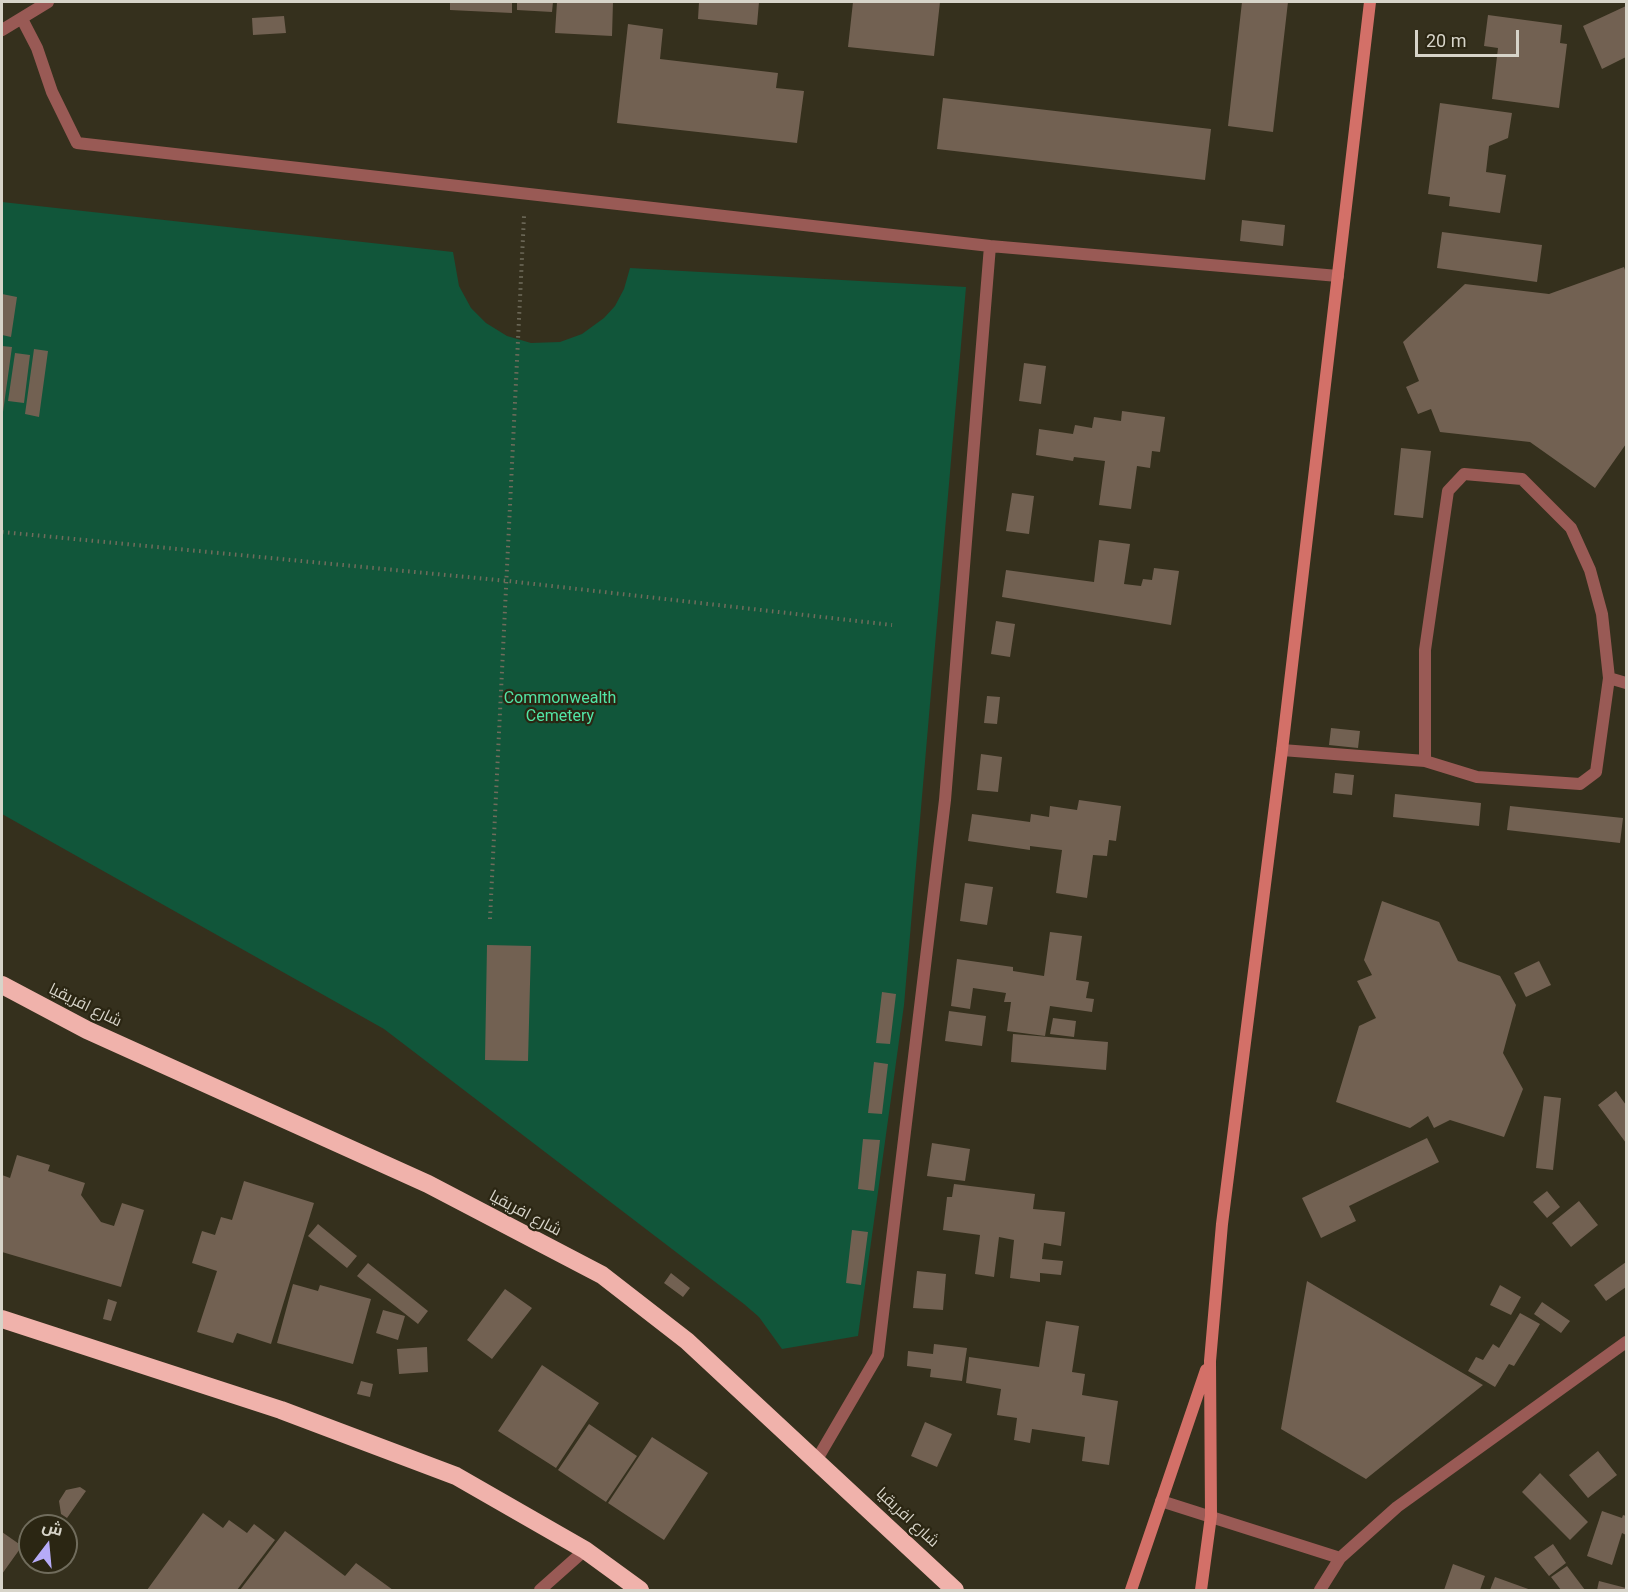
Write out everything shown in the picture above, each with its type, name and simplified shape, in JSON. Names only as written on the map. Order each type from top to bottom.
[{"type":"highway","name":"شارع افريقيا","points":[[2,986],[87,1030],[428,1184],[602,1275],[687,1341],[955,1590]]},
{"type":"highway","points":[[2,1319],[281,1410],[456,1476],[585,1550],[640,1590]]},
{"type":"main road","points":[[1201,1590],[1211,1516],[1210,1361],[1222,1224],[1282,750],[1370,2]]},
{"type":"main road","points":[[1131,1590],[1210,1361]]},
{"type":"street","points":[[2,30],[48,2]]},
{"type":"street","points":[[22,19],[37,48],[52,93],[77,143],[990,246],[1338,276]]},
{"type":"street","points":[[816,1461],[878,1355],[945,800],[990,246]]},
{"type":"street","points":[[1282,750],[1425,761],[1477,777],[1580,784],[1596,772],[1610,678],[1602,614],[1590,570],[1571,528],[1522,479],[1464,474],[1448,491],[1425,650],[1425,761]]},
{"type":"street","points":[[1610,678],[1626,683]]},
{"type":"street","points":[[1320,1590],[1340,1558],[1397,1507],[1626,1342]]},
{"type":"street","points":[[1161,1500],[1340,1558]]},
{"type":"street","points":[[540,1590],[585,1550]]},
{"type":"path","points":[[490,919],[525,195]]},
{"type":"path","points":[[2,532],[508,581],[891,625]]},
{"type":"green space","name":"Commonwealth Cemetery","points":[[2,202],[453,252],[459,286],[471,308],[486,323],[507,336],[531,343],[560,342],[582,334],[604,318],[615,306],[624,289],[630,268],[966,287],[904,1005],[858,1336],[782,1349],[759,1317],[744,1304],[384,1029],[2,814]]},
{"type":"building","points":[[450,2],[512,2],[512,13],[450,10]]},
{"type":"building","points":[[517,2],[553,2],[552,12],[517,10]]},
{"type":"building","points":[[557,2],[613,2],[612,36],[555,33]]},
{"type":"building","points":[[699,2],[759,2],[757,25],[698,19]]},
{"type":"building","points":[[853,2],[940,2],[934,56],[848,47]]},
{"type":"building","points":[[1242,2],[1288,2],[1273,132],[1228,126]]},
{"type":"building","points":[[1626,6],[1626,57],[1602,69],[1583,26]]},
{"type":"building","points":[[1488,15],[1562,25],[1560,43],[1567,44],[1559,108],[1492,99],[1498,48],[1484,46]]},
{"type":"building","points":[[284,16],[286,33],[253,35],[252,18]]},
{"type":"building","points":[[628,24],[663,29],[660,59],[778,73],[776,88],[804,91],[797,143],[617,123]]},
{"type":"building","points":[[943,98],[1211,129],[1205,180],[937,149]]},
{"type":"building","points":[[1440,103],[1512,113],[1508,138],[1489,146],[1486,172],[1506,175],[1500,213],[1449,206],[1450,197],[1428,194]]},
{"type":"building","points":[[1242,220],[1285,225],[1283,246],[1240,241]]},
{"type":"building","points":[[1442,232],[1542,245],[1537,282],[1437,268]]},
{"type":"building","points":[[1624,267],[1626,273],[1626,444],[1595,488],[1530,442],[1440,432],[1431,409],[1418,414],[1406,387],[1419,381],[1403,342],[1465,284],[1549,294]]},
{"type":"building","points":[[2,294],[17,297],[11,337],[2,335]]},
{"type":"building","points":[[2,346],[12,347],[3,412],[2,412]]},
{"type":"building","points":[[34,349],[48,351],[39,417],[25,414]]},
{"type":"building","points":[[15,353],[30,355],[24,403],[8,401]]},
{"type":"building","points":[[1024,363],[1046,366],[1041,404],[1019,401]]},
{"type":"building","points":[[1122,411],[1165,417],[1160,452],[1152,451],[1150,468],[1137,466],[1131,509],[1099,505],[1105,461],[1074,457],[1073,461],[1036,455],[1039,429],[1073,434],[1075,425],[1092,428],[1094,417],[1121,421]]},
{"type":"building","points":[[1401,448],[1431,451],[1423,518],[1394,515]]},
{"type":"building","points":[[1012,493],[1034,496],[1029,534],[1006,531]]},
{"type":"building","points":[[1099,540],[1130,544],[1124,584],[1141,586],[1143,579],[1152,580],[1154,568],[1179,571],[1171,625],[1002,597],[1006,570],[1094,582]]},
{"type":"building","points":[[996,621],[1015,624],[1010,657],[991,654]]},
{"type":"building","points":[[987,696],[1000,697],[997,724],[984,723]]},
{"type":"building","points":[[1331,728],[1360,731],[1358,748],[1329,745]]},
{"type":"building","points":[[981,754],[1002,757],[998,792],[977,790]]},
{"type":"building","points":[[1335,773],[1354,775],[1352,795],[1333,793]]},
{"type":"building","points":[[1395,794],[1481,803],[1479,826],[1393,817]]},
{"type":"building","points":[[1079,800],[1121,806],[1116,841],[1109,840],[1107,856],[1093,855],[1087,898],[1056,893],[1062,850],[1030,846],[1030,850],[968,841],[972,814],[1030,822],[1031,814],[1049,817],[1050,806],[1077,810]]},
{"type":"building","points":[[1510,806],[1623,818],[1620,843],[1507,830]]},
{"type":"building","points":[[965,883],[993,887],[987,925],[960,921]]},
{"type":"building","points":[[1382,901],[1439,922],[1458,961],[1500,976],[1516,1005],[1503,1053],[1523,1089],[1504,1137],[1450,1120],[1434,1128],[1428,1116],[1410,1128],[1336,1102],[1359,1026],[1376,1018],[1357,981],[1372,975],[1364,960]]},
{"type":"building","points":[[1050,932],[1082,936],[1076,980],[1089,982],[1086,998],[1094,999],[1092,1012],[1050,1006],[1045,1036],[1007,1031],[1011,1002],[1004,1002],[1006,993],[973,988],[970,1009],[951,1006],[957,959],[1013,967],[1013,971],[1044,976]]},
{"type":"building","points":[[487,945],[531,946],[528,1061],[485,1060]]},
{"type":"building","points":[[1539,961],[1551,985],[1526,997],[1514,973]]},
{"type":"building","points":[[882,992],[896,994],[890,1044],[876,1043]]},
{"type":"building","points":[[949,1011],[986,1016],[982,1046],[945,1041]]},
{"type":"building","points":[[1053,1018],[1076,1021],[1074,1037],[1050,1034]]},
{"type":"building","points":[[1013,1034],[1108,1042],[1106,1070],[1011,1062]]},
{"type":"building","points":[[874,1062],[888,1064],[882,1114],[868,1113]]},
{"type":"building","points":[[1616,1091],[1626,1105],[1626,1143],[1598,1105]]},
{"type":"building","points":[[1544,1096],[1561,1098],[1553,1170],[1536,1168]]},
{"type":"building","points":[[1427,1138],[1439,1162],[1349,1206],[1356,1221],[1321,1238],[1302,1198]]},
{"type":"building","points":[[863,1139],[880,1140],[874,1191],[858,1189]]},
{"type":"building","points":[[932,1143],[970,1149],[965,1181],[927,1176]]},
{"type":"building","points":[[17,1155],[50,1165],[48,1171],[85,1183],[81,1195],[101,1222],[114,1226],[122,1203],[144,1210],[121,1287],[2,1252],[2,1175],[10,1178]]},
{"type":"building","points":[[244,1181],[314,1203],[271,1344],[237,1333],[233,1343],[197,1332],[217,1271],[192,1263],[202,1231],[215,1235],[221,1217],[232,1220]]},
{"type":"building","points":[[954,1184],[1035,1194],[1033,1209],[1065,1212],[1061,1246],[1044,1243],[1042,1259],[1063,1261],[1061,1275],[1040,1273],[1040,1282],[1010,1278],[1014,1240],[999,1237],[994,1277],[975,1274],[980,1235],[943,1230],[947,1197],[952,1197]]},
{"type":"building","points":[[1547,1191],[1560,1207],[1547,1218],[1533,1202]]},
{"type":"building","points":[[1579,1201],[1598,1225],[1571,1247],[1552,1223]]},
{"type":"building","points":[[318,1224],[357,1256],[347,1268],[308,1236]]},
{"type":"building","points":[[852,1230],[868,1232],[861,1285],[846,1283]]},
{"type":"building","points":[[1626,1262],[1626,1287],[1606,1301],[1594,1285]]},
{"type":"building","points":[[368,1263],[428,1311],[418,1324],[357,1276]]},
{"type":"building","points":[[917,1271],[946,1274],[943,1310],[913,1308]]},
{"type":"building","points":[[671,1273],[690,1288],[683,1297],[664,1283]]},
{"type":"building","points":[[1307,1281],[1483,1385],[1366,1479],[1281,1429]]},
{"type":"building","points":[[293,1284],[318,1291],[320,1285],[371,1299],[353,1364],[277,1343]]},
{"type":"building","points":[[1500,1285],[1521,1297],[1511,1315],[1490,1305]]},
{"type":"building","points":[[505,1289],[532,1308],[492,1359],[467,1340]]},
{"type":"building","points":[[108,1299],[117,1302],[111,1321],[103,1319]]},
{"type":"building","points":[[1542,1302],[1570,1321],[1561,1333],[1534,1314]]},
{"type":"building","points":[[383,1310],[405,1316],[398,1340],[376,1333]]},
{"type":"building","points":[[1520,1313],[1540,1324],[1514,1366],[1509,1364],[1495,1387],[1468,1371],[1476,1357],[1483,1360],[1493,1344],[1499,1348]]},
{"type":"building","points":[[1046,1321],[1079,1326],[1072,1372],[1085,1374],[1082,1395],[1118,1401],[1109,1465],[1082,1461],[1085,1437],[1032,1429],[1030,1443],[1014,1440],[1017,1418],[997,1415],[1001,1389],[966,1383],[969,1357],[1039,1367]]},
{"type":"building","points":[[934,1344],[967,1348],[962,1381],[930,1377],[931,1369],[907,1366],[908,1351],[933,1354]]},
{"type":"building","points":[[427,1347],[428,1372],[399,1374],[397,1349]]},
{"type":"building","points":[[542,1365],[599,1403],[556,1468],[498,1431]]},
{"type":"building","points":[[361,1381],[373,1384],[370,1397],[357,1394]]},
{"type":"building","points":[[925,1422],[952,1434],[937,1467],[911,1456]]},
{"type":"building","points":[[589,1424],[637,1456],[606,1502],[558,1470]]},
{"type":"building","points":[[652,1437],[708,1473],[664,1540],[608,1503]]},
{"type":"building","points":[[1598,1451],[1617,1475],[1588,1498],[1569,1475]]},
{"type":"building","points":[[1540,1473],[1588,1522],[1570,1540],[1522,1492]]},
{"type":"building","points":[[80,1487],[86,1491],[70,1514],[61,1514],[59,1501],[66,1490]]},
{"type":"building","points":[[1602,1511],[1622,1518],[1623,1515],[1626,1516],[1626,1535],[1622,1533],[1612,1565],[1587,1556]]},
{"type":"building","points":[[203,1513],[223,1528],[229,1520],[247,1533],[254,1524],[275,1540],[237,1590],[147,1590]]},
{"type":"building","points":[[285,1531],[345,1576],[356,1563],[393,1590],[240,1590]]},
{"type":"building","points":[[2,1532],[18,1543],[18,1552],[2,1574]]},
{"type":"building","points":[[1553,1544],[1566,1563],[1549,1576],[1534,1557]]},
{"type":"building","points":[[1453,1564],[1485,1576],[1480,1590],[1444,1590]]},
{"type":"building","points":[[1567,1566],[1585,1590],[1561,1590],[1551,1577]]},
{"type":"building","points":[[1495,1577],[1531,1590],[1490,1590]]},
{"type":"building","points":[[1599,1581],[1626,1588],[1626,1590],[1597,1590]]}]
